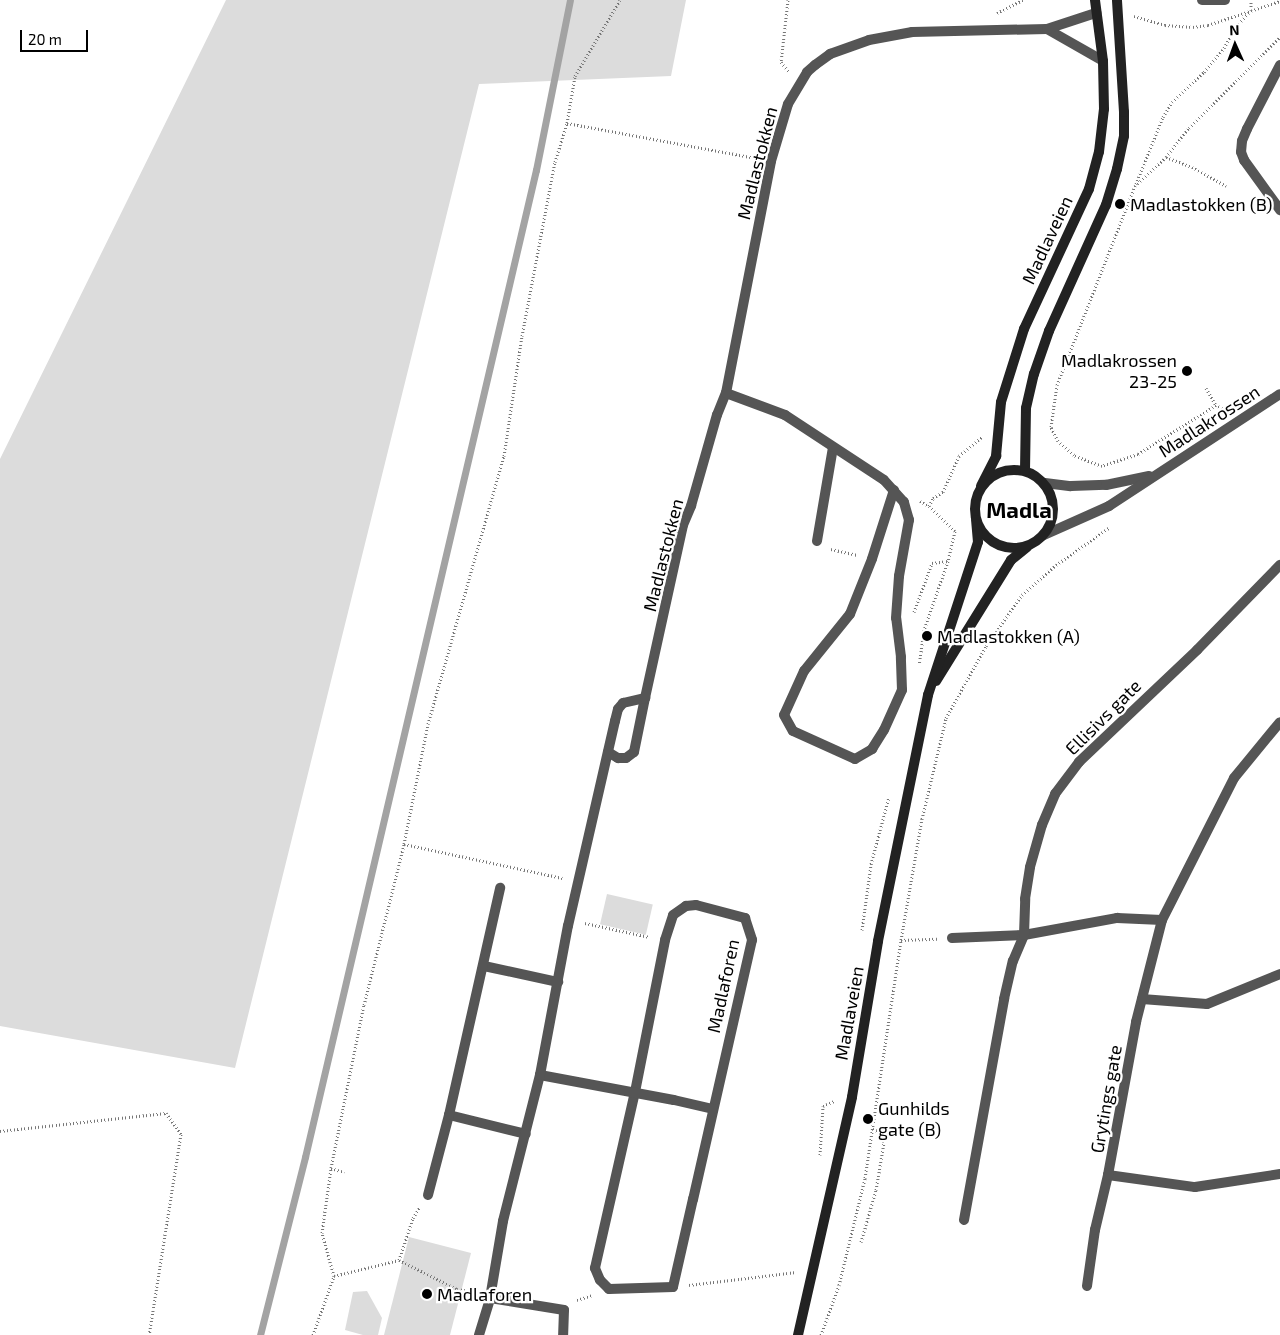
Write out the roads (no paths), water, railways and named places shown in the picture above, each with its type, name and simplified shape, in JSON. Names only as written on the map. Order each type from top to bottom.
[{"type":"main road","name":"Madlaveien","points":[[981,486],[996,456],[1001,402],[1024,329],[1089,189],[1099,152],[1104,109],[1103,61],[1095,0]]},
{"type":"main road","points":[[1026,471],[1026,408],[1034,374],[1048,332],[1106,205],[1118,169],[1124,136],[1124,112],[1117,0]]},
{"type":"main road","points":[[1026,471],[1044,483],[1051,495],[1054,509],[1051,523],[1044,534],[1030,545],[1017,549],[996,544],[984,536],[976,520],[975,499],[981,486],[998,472],[1026,471]]},
{"type":"main road","name":"Madlaveien","points":[[798,1335],[852,1097],[878,941],[928,695],[978,542],[976,520]]},
{"type":"main road","name":"Madlaveien","points":[[928,695],[1011,560],[1030,545]]},
{"type":"street","points":[[1202,0],[1225,0]]},
{"type":"street","name":"Madlastokken","points":[[608,752],[618,758],[626,758],[634,752],[683,525],[691,506],[716,415],[726,393],[771,161],[788,104],[807,72],[830,54],[869,40],[912,32],[1046,29],[1096,13]]},
{"type":"street","points":[[1046,29],[1103,61]]},
{"type":"street","points":[[1280,65],[1242,141],[1241,152],[1244,160],[1280,210]]},
{"type":"street","points":[[726,393],[785,415],[884,480],[894,490],[904,502],[909,520],[899,576],[896,618],[902,690],[884,730],[872,750],[855,759],[793,731],[784,715],[804,671],[850,614],[872,559],[894,490]]},
{"type":"street","name":"Madlakrossen","points":[[1044,534],[1109,506],[1280,394]]},
{"type":"street","points":[[821,544],[833,447]]},
{"type":"street","name":"Madlakrossen","points":[[1044,483],[1071,486],[1106,485],[1154,475]]},
{"type":"street","name":"Ellisivs gate","points":[[1024,935],[1025,900],[1030,867],[1042,825],[1055,794],[1078,762],[1197,650],[1280,565]]},
{"type":"street","points":[[479,1335],[490,1298],[503,1221],[540,1075],[587,840],[618,709],[623,703],[645,698]]},
{"type":"street","name":"Grytings gate","points":[[1086,1286],[1095,1230],[1108,1175],[1142,999],[1162,920],[1234,778],[1280,722]]},
{"type":"street","points":[[428,1195],[484,966],[500,888]]},
{"type":"street","name":"Madlaforen","points":[[696,904],[737,914],[745,918],[750,927],[752,940],[673,1287],[609,1289],[600,1280],[595,1268],[634,1092],[665,940],[672,915],[686,906],[696,904]]},
{"type":"street","points":[[952,938],[1024,935],[1117,918],[1162,920]]},
{"type":"street","points":[[964,1220],[1004,999],[1013,961],[1024,935]]},
{"type":"street","points":[[484,966],[558,982]]},
{"type":"street","points":[[1142,999],[1207,1004],[1280,974]]},
{"type":"street","points":[[540,1075],[713,1109]]},
{"type":"street","points":[[449,1115],[526,1134]]},
{"type":"street","points":[[1108,1175],[1195,1187],[1280,1174]]},
{"type":"street","points":[[490,1298],[564,1310],[563,1335]]},
{"type":"waterway","points":[[260,1335],[305,1157],[536,170],[570,0]]},
{"type":"place","name":"Madlastokken (B)","points":[[1120,204]]},
{"type":"place","name":"Madlakrossen 23-25","points":[[1187,371]]},
{"type":"place","name":"Madlastokken (A)","points":[[927,636]]},
{"type":"place","name":"Gunhilds gate (B)","points":[[868,1119]]},
{"type":"place","name":"Madlaforen","points":[[427,1294]]},
{"type":"district","name":"Madla","points":[[1019,510]]}]
